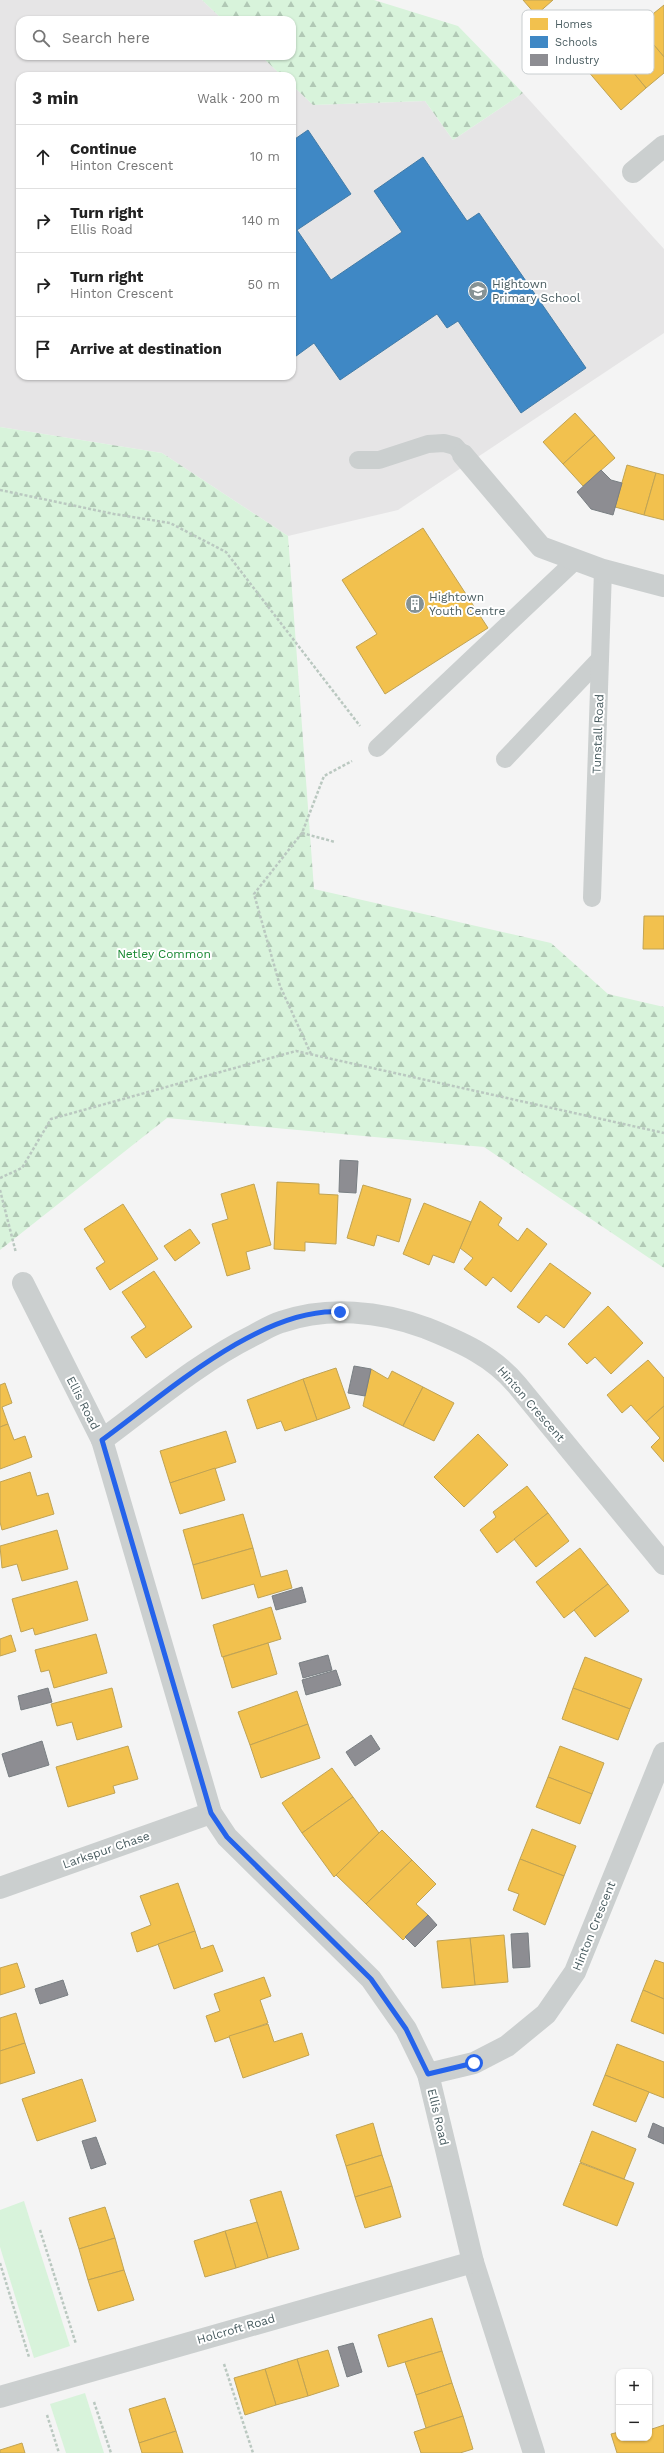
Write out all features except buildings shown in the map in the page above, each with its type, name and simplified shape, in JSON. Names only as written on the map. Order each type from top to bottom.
[{"type":"street","points":[[633,172],[664,146]]},
{"type":"street","points":[[463,455],[541,547],[603,570],[664,586]]},
{"type":"street","name":"Ellis Road","points":[[23,1283],[102,1440],[211,1813],[227,1837],[371,1979],[406,2029],[428,2074],[473,2262],[534,2453]]},
{"type":"street","name":"Hinton Crescent","points":[[102,1440],[228,1348],[280,1322],[328,1312],[369,1314],[384,1317],[414,1324],[458,1341],[493,1361],[517,1385],[664,1564]]},
{"type":"street","name":"Hinton Crescent","points":[[428,2074],[474,2063],[507,2046],[546,2014],[576,1972],[664,1753]]},
{"type":"street","name":"Larkspur Chase","points":[[0,1888],[211,1813]]},
{"type":"street","name":"Holcroft Road","points":[[0,2397],[473,2262]]},
{"type":"lane","points":[[358,460],[378,460],[428,444],[444,443],[455,446],[463,455]]},
{"type":"lane","points":[[377,748],[576,560]]},
{"type":"lane","name":"Tunstall Road","points":[[592,898],[603,570]]},
{"type":"lane","points":[[505,759],[600,659]]},
{"type":"path","points":[[0,490],[114,514],[170,523],[226,552],[377,748],[324,776],[302,832],[254,894],[280,986],[311,1054]]},
{"type":"path","points":[[302,832],[335,842]]},
{"type":"path","points":[[0,1178],[22,1168],[51,1119],[296,1051],[664,1133]]},
{"type":"path","points":[[0,1190],[23,1283]]},
{"type":"path","points":[[40,2230],[111,2453]]},
{"type":"path","points":[[0,2263],[59,2453]]},
{"type":"path","points":[[215,2336],[253,2453]]},
{"type":"shaded area","name":"Hightown Primary School","points":[[0,0],[202,0],[219,16],[16,16],[16,60],[265,60],[278,72],[16,72],[16,380],[296,380],[296,89],[313,105],[425,101],[453,140],[523,93],[664,249],[664,333],[398,510],[288,536],[162,453],[0,427]]},
{"type":"green space","points":[[202,0],[374,0],[458,26],[523,93],[453,140],[425,101],[313,105],[296,89],[296,72],[278,72],[265,60],[296,60],[296,16],[219,16]]},
{"type":"green space","name":"Netley Common","points":[[0,427],[162,453],[288,536],[314,889],[551,943],[608,994],[664,1007],[664,1268],[484,1147],[167,1118],[0,1250]]},
{"type":"green space","points":[[24,2201],[70,2346],[34,2358],[0,2247],[0,2210]]},
{"type":"green space","points":[[85,2393],[104,2453],[66,2453],[50,2404]]},
{"type":"place","name":"Hightown Primary School","points":[[478,291]]},
{"type":"place","name":"Hightown Youth Centre","points":[[415,604]]},
{"type":"route","points":[[340,1312],[328,1312],[280,1322],[228,1348],[102,1440],[211,1813],[227,1837],[371,1979],[406,2029],[428,2074],[474,2063]]}]
